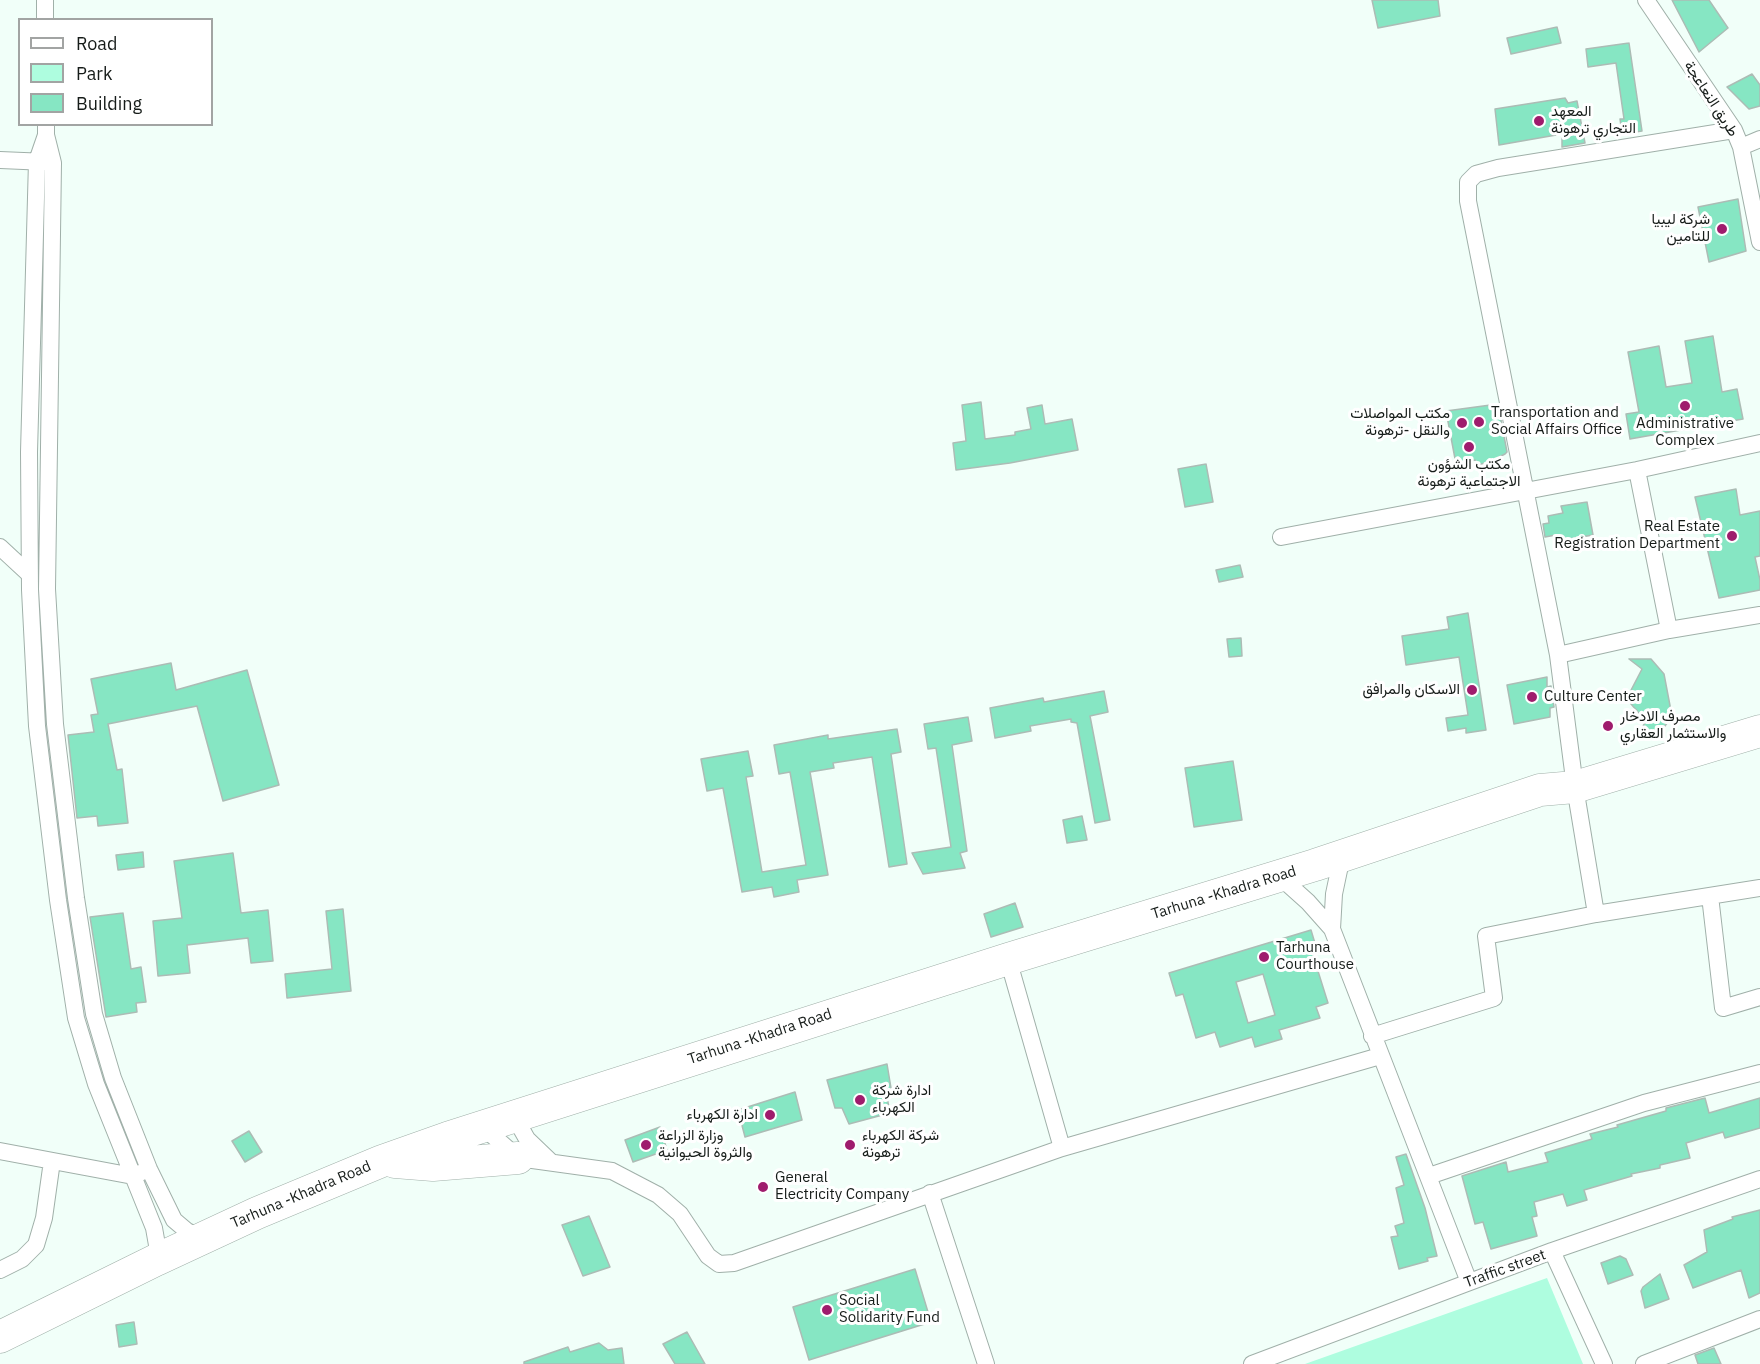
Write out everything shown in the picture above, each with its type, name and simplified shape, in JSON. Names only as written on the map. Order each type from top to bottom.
[{"type":"highway","points":[[1574,777],[1760,710]]},
{"type":"highway","points":[[1574,777],[1760,731]]},
{"type":"highway","name":"Tarhuna -Khadra Road","points":[[0,1337],[257,1213],[382,1161],[482,1126],[1342,856],[1574,777]]},
{"type":"highway","points":[[382,1161],[433,1165],[518,1158]]},
{"type":"street","points":[[45,0],[45,18]]},
{"type":"street","name":"طريق النعاعجة","points":[[1646,0],[1734,130],[1742,147],[1759,234]]},
{"type":"street","points":[[46,130],[29,452],[29,574],[37,726],[58,900],[76,1018],[96,1084],[141,1172],[174,1220],[187,1231],[202,1239]]},
{"type":"street","points":[[1596,914],[1574,777],[1558,655],[1468,201],[1468,182],[1476,174],[1498,168],[1734,130]]},
{"type":"street","points":[[1742,147],[1760,139]]},
{"type":"street","points":[[0,160],[45,162]]},
{"type":"street","points":[[45,162],[47,589],[55,724],[76,898],[94,1014],[141,1172],[157,1245],[156,1260]]},
{"type":"street","points":[[1281,537],[1527,492],[1760,443]]},
{"type":"street","points":[[1637,470],[1669,630]]},
{"type":"street","points":[[0,547],[29,574]]},
{"type":"street","points":[[1558,655],[1669,630],[1760,615]]},
{"type":"street","points":[[48,819],[66,817]]},
{"type":"street","points":[[1332,929],[1334,894],[1342,856]]},
{"type":"street","points":[[1279,876],[1308,902],[1332,929],[1469,1282]]},
{"type":"street","points":[[1372,1036],[1494,998],[1486,936],[1596,914],[1760,888]]},
{"type":"street","points":[[1710,896],[1723,1008],[1760,997]]},
{"type":"street","points":[[1008,959],[1062,1148]]},
{"type":"street","points":[[482,1126],[518,1158],[612,1171],[658,1195],[680,1214],[708,1256],[719,1264],[734,1263],[1062,1148],[1380,1056]]},
{"type":"street","points":[[1429,1176],[1644,1103],[1760,1073]]},
{"type":"street","points":[[514,1116],[527,1139],[551,1162]]},
{"type":"street","points":[[0,1151],[52,1161],[141,1172]]},
{"type":"street","points":[[0,1270],[22,1259],[36,1245],[44,1218],[52,1161]]},
{"type":"street","name":"Traffic street","points":[[1252,1364],[1552,1251],[1760,1179]]},
{"type":"street","points":[[930,1193],[986,1364]]},
{"type":"street","points":[[1552,1251],[1604,1364]]},
{"type":"street","points":[[1644,1364],[1760,1319]]},
{"type":"green space","points":[[1547,1278],[1583,1364],[1305,1364]]},
{"type":"building","points":[[1372,0],[1438,0],[1440,16],[1378,28]]},
{"type":"building","points":[[1672,0],[1709,0],[1728,28],[1699,52]]},
{"type":"building","points":[[1557,27],[1561,43],[1511,54],[1507,38]]},
{"type":"building","name":"المعهد التجاري ترهونة","points":[[1629,43],[1642,131],[1622,134],[1620,119],[1624,119],[1616,63],[1588,67],[1586,49]]},
{"type":"building","points":[[1752,74],[1760,85],[1760,106],[1749,109],[1727,87]]},
{"type":"building","name":"المعهد التجاري ترهونة","points":[[1565,98],[1568,103],[1577,101],[1585,143],[1562,147],[1562,134],[1499,145],[1495,109]]},
{"type":"building","name":"شركة ليبيا للتامين","points":[[1738,199],[1746,251],[1709,262],[1698,207]]},
{"type":"building","points":[[1713,336],[1722,392],[1737,389],[1743,419],[1630,439],[1626,414],[1639,412],[1628,352],[1659,346],[1666,387],[1692,383],[1685,341]]},
{"type":"building","points":[[981,402],[985,439],[1015,435],[1015,432],[1031,429],[1027,408],[1042,405],[1045,424],[1072,419],[1078,450],[1010,463],[956,470],[953,443],[966,441],[962,405]]},
{"type":"building","name":"Transportation and Social Affairs Office","points":[[1498,404],[1507,452],[1497,460],[1478,465],[1475,460],[1456,464],[1446,411]]},
{"type":"building","points":[[1206,464],[1213,502],[1185,507],[1178,469]]},
{"type":"building","name":"Real Estate Registration Department","points":[[1736,489],[1740,515],[1760,511],[1760,556],[1755,557],[1760,590],[1719,598],[1695,497]]},
{"type":"building","points":[[1587,502],[1593,535],[1557,541],[1556,535],[1545,537],[1543,524],[1549,523],[1548,516],[1563,513],[1561,506]]},
{"type":"building","points":[[1240,565],[1243,577],[1219,582],[1216,570]]},
{"type":"building","name":"الاسكان والمرافق","points":[[1468,613],[1486,730],[1466,733],[1466,728],[1448,731],[1446,718],[1468,715],[1459,657],[1406,665],[1402,636],[1449,629],[1447,617]]},
{"type":"building","points":[[1241,638],[1242,656],[1229,657],[1227,639]]},
{"type":"building","points":[[1629,659],[1651,659],[1664,674],[1672,716],[1660,733],[1639,733],[1646,721],[1631,704],[1629,694],[1642,669]]},
{"type":"building","points":[[171,663],[176,690],[247,670],[279,785],[223,801],[197,706],[108,724],[117,770],[122,769],[128,823],[98,826],[97,816],[77,818],[68,735],[94,732],[91,715],[98,714],[91,679]]},
{"type":"building","name":"Culture Center","points":[[1547,677],[1547,687],[1551,686],[1554,707],[1550,708],[1550,717],[1514,724],[1507,685]]},
{"type":"building","points":[[1104,691],[1108,712],[1090,716],[1110,820],[1095,823],[1077,723],[1071,722],[1071,719],[1030,726],[1031,731],[995,738],[990,708],[1043,698],[1044,702]]},
{"type":"building","points":[[968,717],[972,741],[952,745],[967,851],[960,853],[965,868],[923,874],[912,853],[951,847],[936,748],[928,749],[924,724]]},
{"type":"building","points":[[897,729],[901,752],[891,754],[907,864],[889,867],[872,757],[833,763],[834,768],[810,772],[828,875],[797,880],[799,892],[774,897],[772,887],[742,892],[723,788],[707,791],[701,759],[748,751],[753,776],[746,777],[762,872],[806,865],[790,772],[779,774],[774,745],[828,735],[828,739]]},
{"type":"building","points":[[1233,761],[1242,820],[1194,827],[1185,768]]},
{"type":"building","points":[[1082,816],[1087,840],[1067,843],[1063,820]]},
{"type":"building","points":[[143,852],[144,867],[118,870],[116,855]]},
{"type":"building","points":[[233,853],[241,913],[268,910],[273,961],[251,963],[248,938],[187,945],[190,973],[158,976],[153,921],[182,918],[174,861]]},
{"type":"building","points":[[1015,903],[1023,927],[991,937],[984,914]]},
{"type":"building","points":[[343,909],[351,991],[287,998],[285,974],[332,969],[326,911]]},
{"type":"building","points":[[123,913],[131,969],[141,967],[146,1002],[136,1003],[137,1012],[106,1017],[90,917]]},
{"type":"building","points":[[1311,930],[1317,950],[1312,952],[1328,1003],[1316,1007],[1320,1018],[1279,1030],[1282,1039],[1255,1047],[1252,1037],[1220,1047],[1215,1032],[1196,1038],[1183,994],[1176,996],[1169,973]],"holes":[[[1263,974],[1275,1015],[1248,1023],[1236,982]]]},
{"type":"building","name":"ادارة شركة الكهرباء","points":[[887,1064],[891,1088],[886,1092],[890,1113],[849,1124],[842,1108],[835,1108],[827,1080]]},
{"type":"building","name":"ادارة الكهرباء","points":[[795,1092],[802,1120],[745,1137],[738,1110]]},
{"type":"building","points":[[1705,1098],[1709,1113],[1760,1098],[1760,1128],[1725,1138],[1723,1132],[1686,1143],[1690,1158],[1660,1165],[1660,1168],[1631,1174],[1632,1176],[1584,1190],[1587,1200],[1567,1206],[1563,1194],[1534,1202],[1537,1216],[1532,1217],[1537,1236],[1491,1249],[1483,1222],[1475,1224],[1462,1176],[1506,1162],[1508,1172],[1548,1162],[1545,1153],[1592,1139],[1590,1134],[1666,1111],[1666,1108]]},
{"type":"building","name":"وزارة الزراعة والثروة الحيوانية","points":[[660,1127],[667,1150],[633,1162],[625,1140]]},
{"type":"building","points":[[249,1131],[262,1152],[245,1162],[232,1141]]},
{"type":"building","points":[[1406,1154],[1425,1208],[1437,1256],[1427,1258],[1428,1261],[1399,1269],[1391,1237],[1398,1236],[1395,1226],[1404,1223],[1396,1188],[1404,1185],[1396,1157]]},
{"type":"building","points":[[1760,1210],[1760,1293],[1749,1298],[1741,1270],[1693,1288],[1684,1265],[1707,1252],[1704,1230],[1733,1219],[1732,1217]]},
{"type":"building","points":[[589,1216],[610,1267],[583,1276],[562,1225]]},
{"type":"building","points":[[1620,1256],[1626,1259],[1633,1275],[1608,1284],[1601,1263]]},
{"type":"building","points":[[915,1269],[931,1322],[809,1360],[793,1307]]},
{"type":"building","points":[[1660,1274],[1669,1299],[1645,1308],[1641,1291]]},
{"type":"building","points":[[134,1322],[137,1344],[119,1347],[116,1325]]},
{"type":"building","points":[[687,1332],[705,1364],[675,1364],[663,1344]]},
{"type":"building","points":[[599,1343],[608,1350],[622,1348],[624,1364],[524,1364],[524,1362],[568,1347],[570,1352]]},
{"type":"building","points":[[1714,1348],[1721,1364],[1698,1364],[1695,1355]]},
{"type":"place","name":"المعهد التجاري ترهونة","points":[[1539,121]]},
{"type":"place","name":"شركة ليبيا للتامين","points":[[1722,229]]},
{"type":"place","name":"Administrative Complex","points":[[1685,406]]},
{"type":"place","name":"Transportation and Social Affairs Office","points":[[1479,422]]},
{"type":"place","name":"مكتب المواصلات والنقل -ترهونة","points":[[1462,423]]},
{"type":"place","name":"مكتب الشؤون الاجتماعية ترهونة","points":[[1469,447]]},
{"type":"place","name":"Real Estate Registration Department","points":[[1732,536]]},
{"type":"place","name":"الاسكان والمرافق","points":[[1472,690]]},
{"type":"place","name":"Culture Center","points":[[1532,697]]},
{"type":"place","name":"مصرف الادخار والاستثمار العقاري","points":[[1608,726]]},
{"type":"place","name":"Tarhuna Courthouse","points":[[1264,957]]},
{"type":"place","name":"ادارة شركة الكهرباء","points":[[860,1100]]},
{"type":"place","name":"ادارة الكهرباء","points":[[770,1115]]},
{"type":"place","name":"وزارة الزراعة والثروة الحيوانية","points":[[646,1145]]},
{"type":"place","name":"شركة الكهرباء ترهونة","points":[[850,1145]]},
{"type":"place","name":"General Electricity Company","points":[[763,1187]]},
{"type":"place","name":"Social Solidarity Fund","points":[[827,1310]]}]
